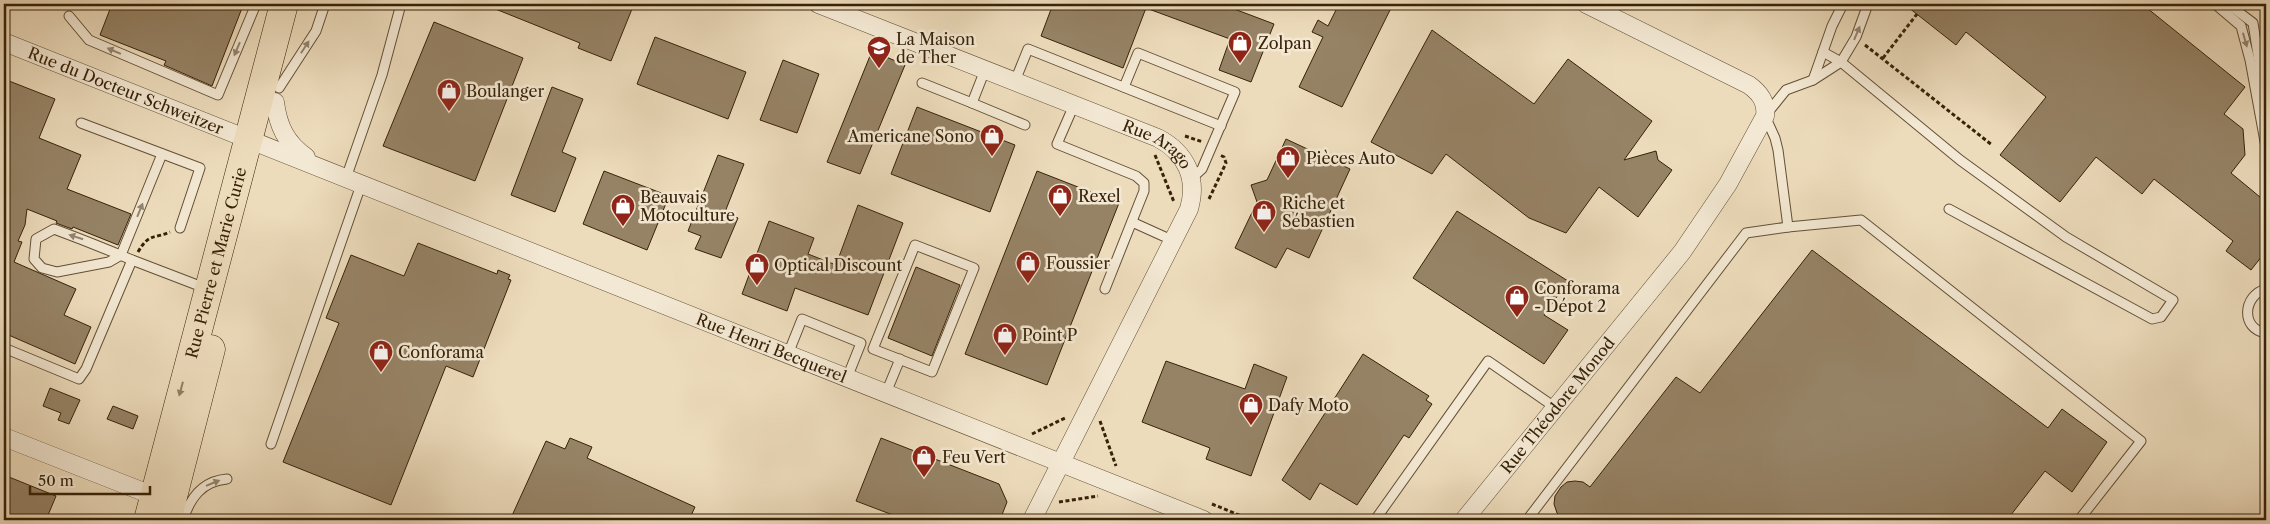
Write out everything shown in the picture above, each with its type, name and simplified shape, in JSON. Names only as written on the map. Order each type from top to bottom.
[{"type":"main road","name":"Rue Pierre et Marie Curie","points":[[158,507],[256,142],[284,4]]},
{"type":"main road","name":"Rue Pierre et Marie Curie","points":[[167,520],[158,507],[208,289],[256,142],[277,95],[301,4]]},
{"type":"street","name":"Rue Arago","points":[[818,4],[1168,143],[1186,162],[1191,179],[1191,202],[1174,241],[1032,520]]},
{"type":"street","points":[[1586,4],[1749,85],[1762,97],[1766,111],[1765,116]]},
{"type":"street","name":"Rue du Docteur Schweitzer","points":[[4,42],[256,142]]},
{"type":"street","name":"Rue Henri Becquerel","points":[[277,95],[280,126],[293,146],[349,180]]},
{"type":"street","name":"Rue Théodore Monod","points":[[1464,520],[1682,252],[1728,184],[1765,116]]},
{"type":"street","name":"Rue Henri Becquerel","points":[[256,142],[1204,520]]},
{"type":"street","points":[[4,437],[158,507]]},
{"type":"lane","points":[[69,16],[89,40],[218,95],[256,4]]},
{"type":"lane","points":[[277,95],[316,30],[325,4]]},
{"type":"lane","points":[[271,444],[382,75],[401,4]]},
{"type":"lane","points":[[1813,80],[1832,26],[1843,4]]},
{"type":"lane","points":[[1788,227],[1778,150],[1765,116],[1786,90],[1813,80],[1842,62],[1856,38],[1868,4]]},
{"type":"lane","points":[[2215,4],[2241,26],[2250,60],[2266,147]]},
{"type":"lane","points":[[2228,4],[2253,23],[2266,106]]},
{"type":"lane","points":[[1015,81],[1028,49],[1221,126]]},
{"type":"lane","points":[[1823,52],[1842,62],[1960,160],[2066,237],[2173,300],[2161,316],[2152,319],[1949,209]]},
{"type":"lane","points":[[1124,87],[1138,53],[1235,92],[1202,169],[1191,179]]},
{"type":"lane","points":[[972,104],[985,70]]},
{"type":"lane","points":[[922,84],[1026,125]]},
{"type":"lane","points":[[1074,105],[1057,144],[1142,180],[1144,191],[1105,289]]},
{"type":"lane","points":[[81,123],[200,168],[180,228]]},
{"type":"lane","points":[[162,154],[122,255],[109,262],[57,272],[42,268],[34,258],[36,239],[54,229],[122,255],[132,260],[208,289]]},
{"type":"lane","points":[[1527,520],[1746,233],[1861,220],[2141,441],[2079,520]]},
{"type":"lane","points":[[1132,222],[1174,241]]},
{"type":"lane","points":[[915,245],[974,268],[932,372],[900,359],[873,349],[915,245]]},
{"type":"lane","points":[[4,348],[79,379],[86,369],[132,260]]},
{"type":"lane","points":[[2266,288],[2256,293],[2249,301],[2247,310],[2248,320],[2254,328],[2266,333]]},
{"type":"lane","points":[[788,354],[802,319],[861,343],[847,378]]},
{"type":"lane","points":[[886,393],[900,359]]},
{"type":"lane","points":[[1375,520],[1488,361],[1556,408]]},
{"type":"lane","points":[[182,520],[190,501],[202,488],[213,482],[227,479]]},
{"type":"path","points":[[1883,58],[1917,14]]},
{"type":"path","points":[[1856,38],[1992,145]]},
{"type":"path","points":[[1153,150],[1175,206]]},
{"type":"path","points":[[132,260],[144,240],[156,234],[169,234],[173,229],[180,228]]},
{"type":"path","points":[[1098,416],[1114,466],[1119,468]]},
{"type":"path","points":[[1055,503],[1101,496]]},
{"type":"path","points":[[1207,502],[1251,520]]},
{"type":"building","points":[[112,4],[232,4],[242,8],[212,86],[164,65],[166,61],[100,35]]},
{"type":"building","points":[[483,4],[634,4],[611,61],[578,48],[580,43]]},
{"type":"building","points":[[1053,4],[1221,4],[1274,24],[1251,82],[1219,70],[1230,39],[1146,8],[1123,68],[1041,36]]},
{"type":"building","points":[[1339,4],[1393,4],[1342,107],[1299,87],[1323,37],[1312,32],[1318,20],[1328,26]]},
{"type":"building","points":[[1904,4],[2142,4],[2245,87],[2224,114],[2243,129],[2245,155],[2231,173],[2266,202],[2266,251],[2251,270],[2226,251],[2233,241],[2154,179],[2142,194],[2096,157],[2060,202],[2000,155],[2046,97],[1966,32],[1956,45]]},
{"type":"building","name":"Boulanger","points":[[434,22],[523,58],[475,181],[383,146]]},
{"type":"building","points":[[1432,30],[1534,104],[1568,59],[1652,121],[1624,160],[1656,151],[1658,160],[1672,170],[1638,217],[1599,187],[1566,233],[1529,218],[1446,154],[1432,174],[1371,142]]},
{"type":"building","points":[[655,37],[746,72],[728,119],[637,84]]},
{"type":"building","points":[[872,51],[905,65],[860,174],[827,162]]},
{"type":"building","points":[[783,60],[819,74],[797,133],[760,120]]},
{"type":"building","points":[[4,79],[55,99],[39,138],[81,155],[67,189],[131,214],[118,245],[73,227],[72,229],[56,223],[57,221],[27,209],[25,225],[18,241],[22,242],[14,262],[76,289],[64,315],[91,327],[75,364],[4,333]]},
{"type":"building","points":[[552,87],[583,99],[562,152],[576,158],[555,212],[511,195]]},
{"type":"building","points":[[917,107],[1015,145],[990,212],[891,174]]},
{"type":"building","points":[[1286,139],[1350,169],[1309,258],[1287,248],[1276,268],[1235,248],[1257,202],[1251,185],[1267,180]]},
{"type":"building","points":[[718,155],[744,164],[725,212],[738,218],[721,258],[695,249],[701,236],[688,231]]},
{"type":"building","points":[[604,171],[669,196],[647,250],[583,224]]},
{"type":"building","points":[[1037,171],[1119,203],[1047,385],[965,354]]},
{"type":"building","points":[[858,205],[903,223],[868,315],[795,288],[787,311],[742,294],[769,221],[814,238],[808,254],[836,265]]},
{"type":"building","points":[[1457,211],[1568,281],[1544,315],[1568,330],[1544,364],[1413,278]]},
{"type":"building","name":"Conforama","points":[[418,243],[497,274],[498,270],[510,275],[508,279],[511,280],[473,377],[446,366],[391,505],[283,462],[339,323],[326,318],[351,255],[404,276]]},
{"type":"building","points":[[1812,250],[2048,428],[2062,409],[2107,442],[2072,492],[2045,471],[2007,520],[1564,520],[1557,513],[1554,504],[1555,496],[1561,487],[1567,482],[1575,481],[1583,482],[1590,487],[1676,377],[1700,393]]},
{"type":"building","points":[[916,267],[960,285],[932,356],[888,338]]},
{"type":"building","points":[[1363,354],[1429,396],[1426,400],[1432,404],[1409,438],[1404,435],[1357,505],[1320,483],[1310,500],[1282,480]]},
{"type":"building","points":[[1166,361],[1245,389],[1254,364],[1287,377],[1251,476],[1206,459],[1210,448],[1142,422]]},
{"type":"building","points":[[50,388],[80,400],[69,424],[58,420],[61,413],[43,406]]},
{"type":"building","points":[[113,406],[138,416],[133,429],[107,419]]},
{"type":"building","points":[[570,438],[592,447],[587,458],[695,507],[689,520],[510,520],[546,441],[565,449]]},
{"type":"building","name":"Feu Vert","points":[[881,438],[999,484],[1007,502],[1000,520],[906,520],[856,501]]},
{"type":"building","points":[[4,475],[56,496],[46,520],[4,520]]},
{"type":"place","name":"Zolpan","points":[[1240,64]]},
{"type":"place","name":"La Maison de Ther","points":[[879,69]]},
{"type":"place","name":"Boulanger","points":[[449,112]]},
{"type":"place","name":"Americane Sono","points":[[992,157]]},
{"type":"place","name":"Pièces Auto","points":[[1288,179]]},
{"type":"place","name":"Rexel","points":[[1060,217]]},
{"type":"place","name":"Beauvais Motoculture","points":[[623,227]]},
{"type":"place","name":"Riche et Sébastien","points":[[1264,233]]},
{"type":"place","name":"Foussier","points":[[1028,284]]},
{"type":"place","name":"Optical Discount","points":[[757,286]]},
{"type":"place","name":"Conforama - Dépot 2","points":[[1517,318]]},
{"type":"place","name":"Point P","points":[[1005,356]]},
{"type":"place","name":"Conforama","points":[[381,373]]},
{"type":"place","name":"Dafy Moto","points":[[1251,426]]},
{"type":"place","name":"Feu Vert","points":[[924,478]]}]
